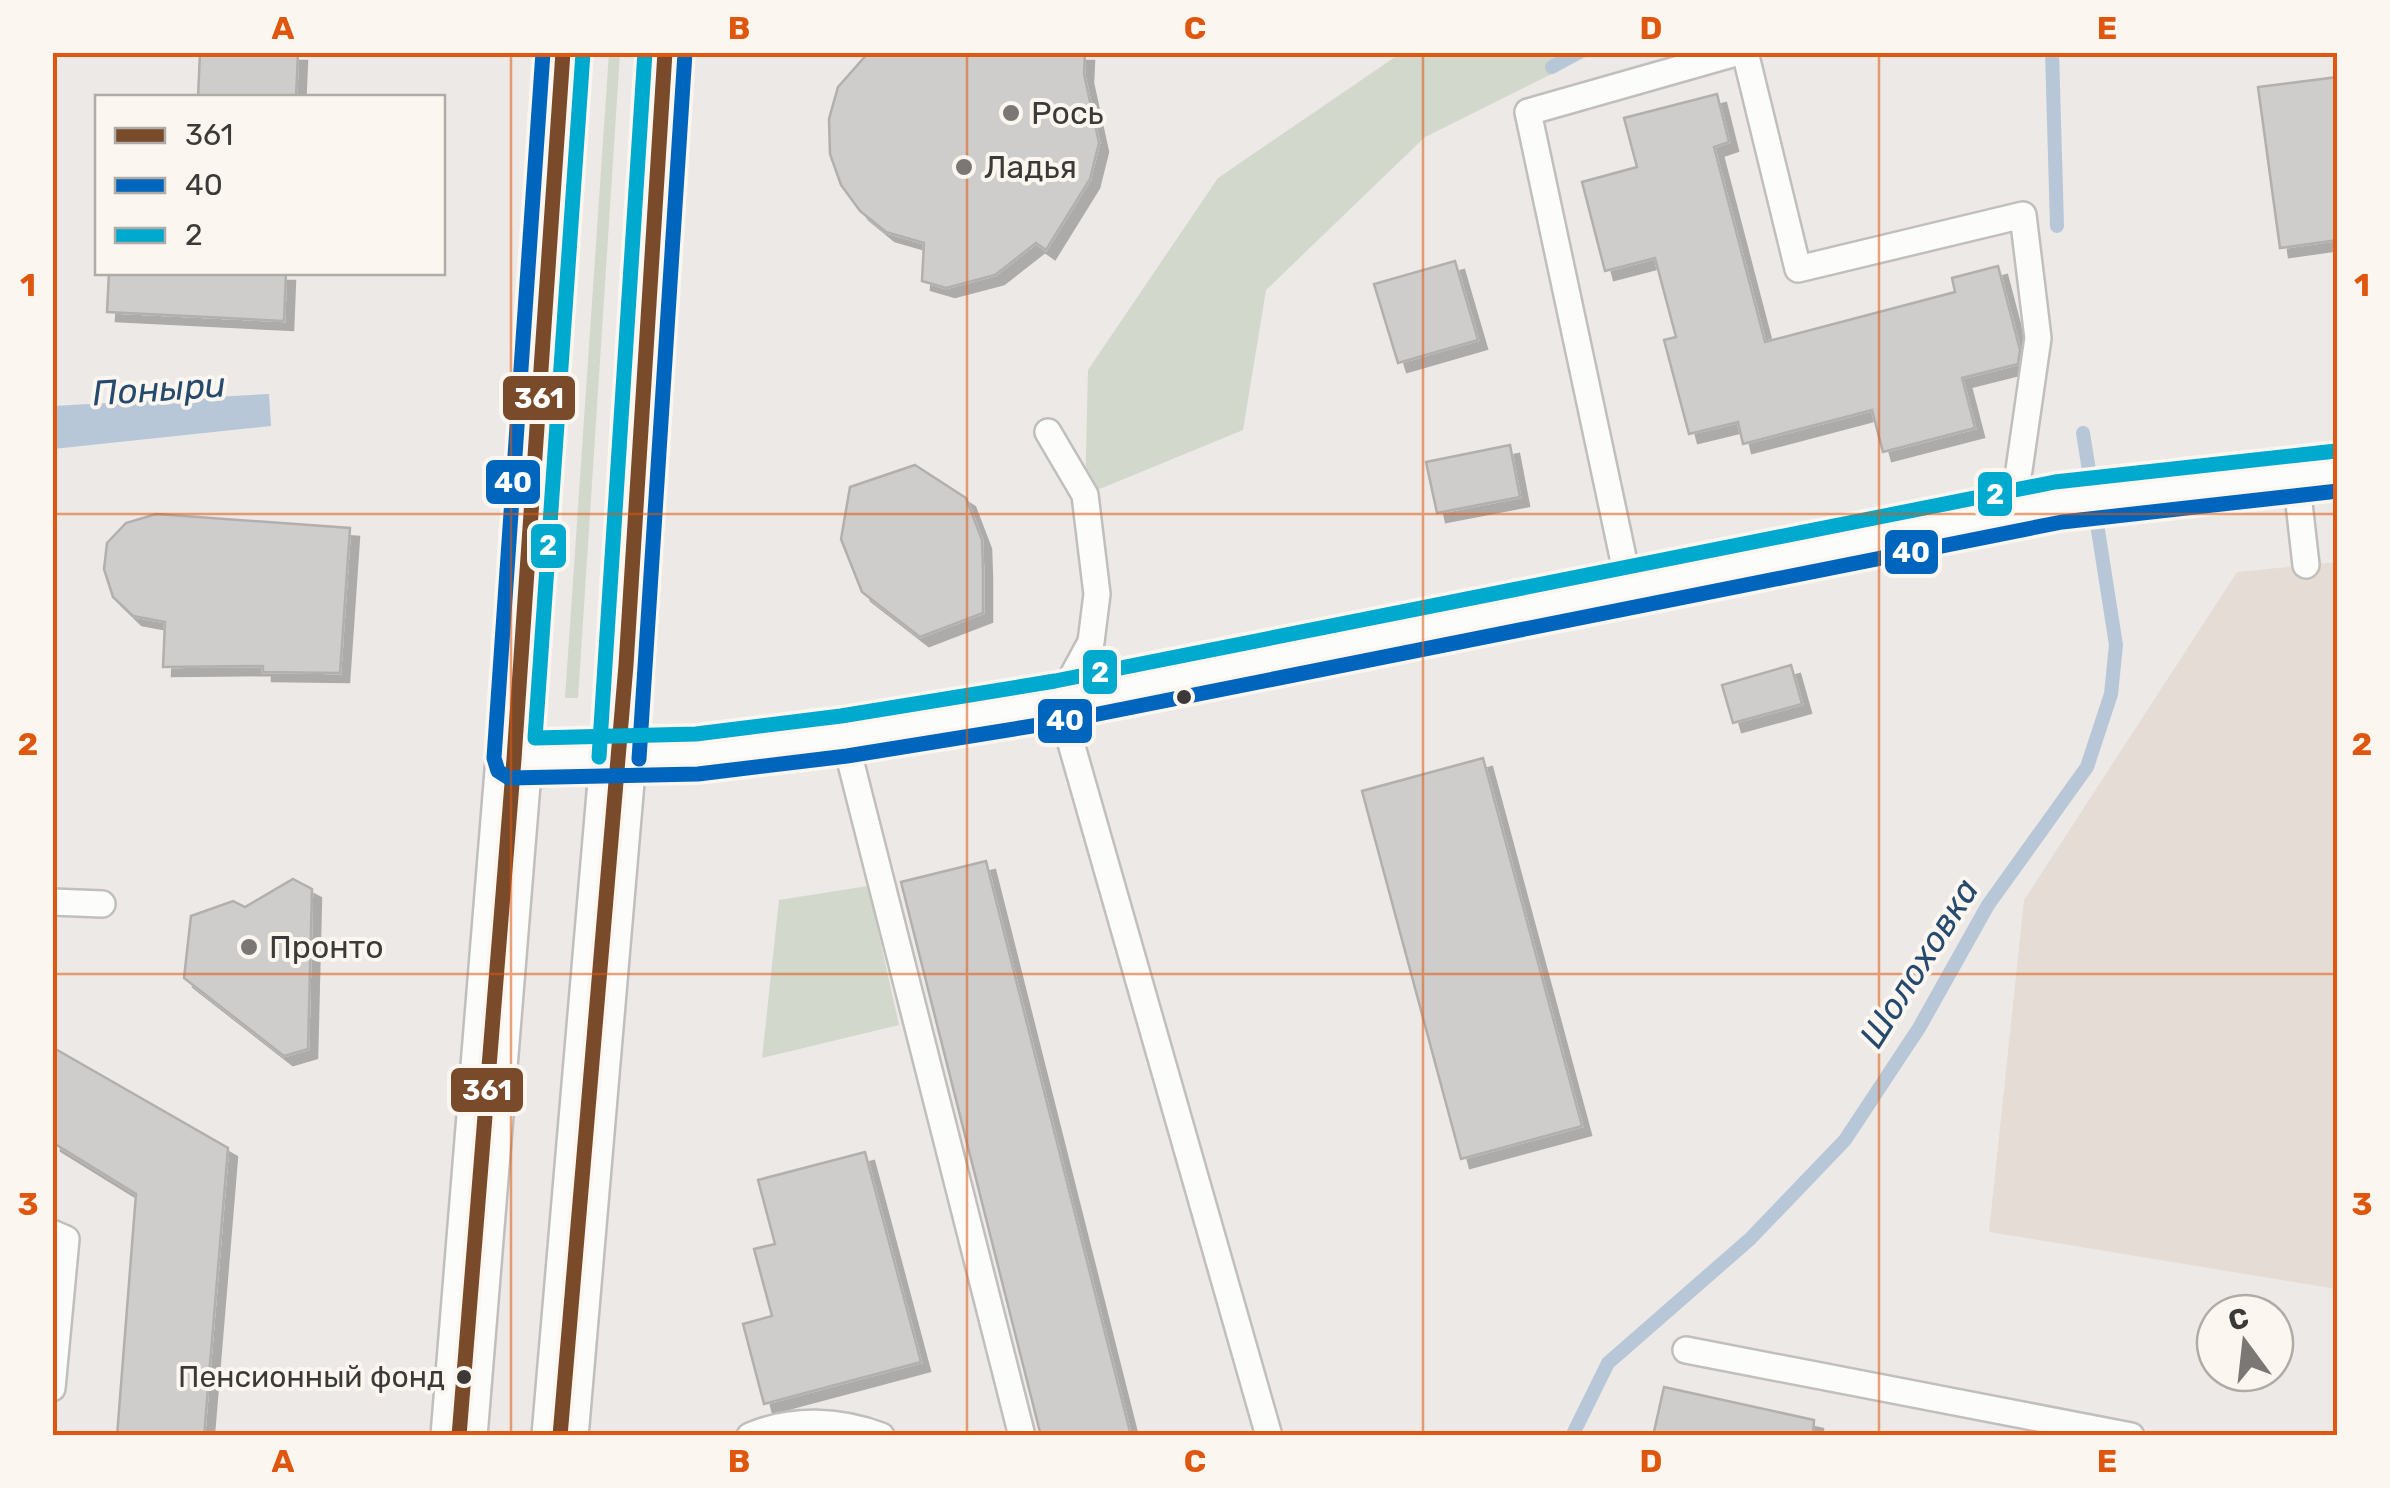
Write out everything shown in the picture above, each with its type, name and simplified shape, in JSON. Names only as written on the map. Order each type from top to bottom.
[{"type":"main road","points":[[459,1436],[514,759],[562,52]]},
{"type":"main road","points":[[560,1436],[619,758],[664,52]]},
{"type":"main road","points":[[514,759],[698,754],[844,736],[1060,701],[2058,502],[2317,474]]},
{"type":"lane","points":[[1630,590],[1528,112],[1742,52],[1798,269],[2023,215],[2038,338],[2019,470],[2006,512]]},
{"type":"lane","points":[[1048,432],[1085,495],[1098,594],[1090,642],[1060,701],[1269,1436]]},
{"type":"lane","points":[[2306,565],[2317,474]]},
{"type":"lane","points":[[844,736],[1022,1436]]},
{"type":"lane","points":[[52,902],[102,904]]},
{"type":"lane","points":[[52,1233],[66,1238],[52,1388]]},
{"type":"lane","points":[[1686,1350],[2131,1436]]},
{"type":"lane","points":[[750,1436],[779,1423],[853,1425],[882,1436]]},
{"type":"shaded area","points":[[609,53],[620,53],[578,698],[565,698]]},
{"type":"shaded area","points":[[1401,53],[1594,53],[1425,137],[1266,290],[1243,430],[1085,495],[1088,370],[1218,178]]},
{"type":"shaded area","points":[[2337,562],[2337,1289],[1989,1232],[2024,900],[2237,572]]},
{"type":"shaded area","points":[[868,886],[899,1025],[762,1058],[779,900]]},
{"type":"water","points":[[269,394],[271,426],[53,449],[53,406]]},
{"type":"building","points":[[200,52],[298,52],[296,95],[198,95]]},
{"type":"building","name":"Ладья","points":[[869,52],[1085,52],[1084,74],[1099,143],[1090,179],[1046,250],[1036,243],[995,275],[946,288],[922,281],[924,243],[886,232],[860,211],[841,185],[830,154],[829,119],[838,87]]},
{"type":"building","points":[[2338,77],[2338,240],[2280,248],[2258,87]]},
{"type":"building","points":[[1717,94],[1729,142],[1714,147],[1765,342],[1955,292],[1952,278],[1998,266],[2020,350],[2018,364],[1962,378],[1975,428],[1883,452],[1872,410],[1743,444],[1738,422],[1689,434],[1664,340],[1676,337],[1655,258],[1605,271],[1582,182],[1637,167],[1624,118]]},
{"type":"building","points":[[1455,261],[1478,340],[1398,363],[1374,284]]},
{"type":"building","points":[[109,275],[286,275],[284,321],[107,312]]},
{"type":"building","points":[[1510,445],[1520,497],[1437,513],[1426,462]]},
{"type":"building","points":[[915,465],[966,498],[982,540],[983,570],[983,613],[920,637],[862,592],[841,539],[850,487]]},
{"type":"building","points":[[156,514],[350,528],[340,673],[263,672],[263,666],[163,667],[165,622],[133,616],[113,597],[104,569],[107,543],[126,523]]},
{"type":"building","points":[[1791,665],[1802,704],[1733,723],[1722,685]]},
{"type":"building","points":[[1483,758],[1582,1126],[1461,1159],[1362,791]]},
{"type":"building","points":[[986,861],[1131,1436],[1041,1436],[901,882]]},
{"type":"building","name":"Пронто","points":[[293,879],[312,889],[308,1049],[284,1056],[184,978],[191,916],[233,901],[245,907]]},
{"type":"building","points":[[52,1047],[228,1148],[204,1436],[117,1436],[136,1194],[52,1142]]},
{"type":"building","points":[[865,1152],[921,1362],[764,1404],[743,1324],[772,1316],[754,1249],[775,1244],[758,1180]]},
{"type":"building","points":[[1664,1387],[1814,1420],[1813,1436],[1653,1436]]},
{"type":"waterway","name":"Поныри","points":[[1552,67],[1579,52]]},
{"type":"waterway","name":"Шолоховка","points":[[2052,52],[2057,226]]},
{"type":"waterway","name":"Шолоховка","points":[[2083,433],[2092,489]]},
{"type":"waterway","name":"Шолоховка","points":[[1572,1436],[1608,1363],[1750,1239],[1845,1140],[1919,1028],[1988,905],[2087,767],[2111,694],[2116,645],[2095,511]]},
{"type":"transit line","name":"40","points":[[543,52],[494,758],[498,771],[509,778],[698,774],[847,756],[1063,721],[2062,522],[2338,491]]},
{"type":"transit line","name":"361","points":[[459,1436],[514,759],[563,52]]},
{"type":"transit line","name":"2","points":[[599,757],[645,52]]},
{"type":"transit line","name":"361","points":[[560,1436],[626,665],[665,52]]},
{"type":"transit line","name":"2","points":[[583,53],[535,738],[696,734],[841,716],[1055,681],[2055,482],[2336,451]]},
{"type":"transit line","name":"40","points":[[639,759],[685,53]]},
{"type":"place","name":"Рось","points":[[1011,113]]},
{"type":"place","name":"Ладья","points":[[964,167]]},
{"type":"place","name":"Пронто","points":[[249,947]]},
{"type":"place","name":"Пенсионный фонд","points":[[464,1377]]}]
